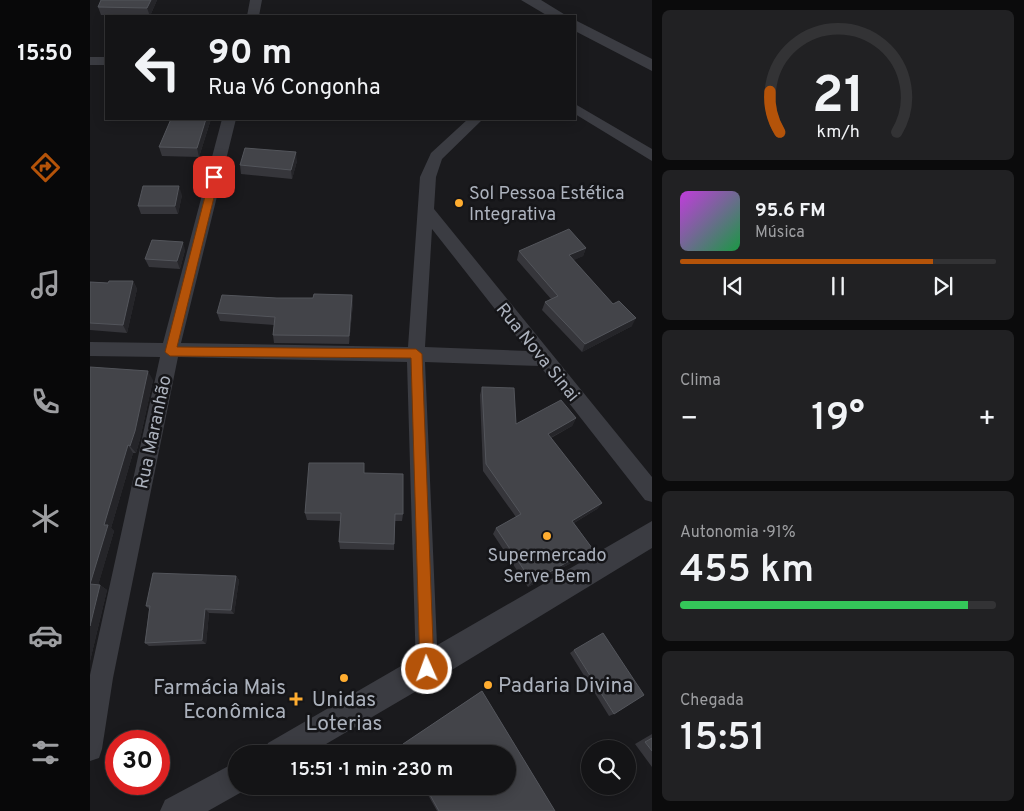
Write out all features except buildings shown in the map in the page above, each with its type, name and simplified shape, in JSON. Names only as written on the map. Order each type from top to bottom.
[{"type":"street","points":[[253,15],[256,0]]},
{"type":"street","points":[[529,0],[557,15]]},
{"type":"street","points":[[576,28],[652,66]]},
{"type":"street","points":[[90,60],[105,61]]},
{"type":"street","points":[[576,109],[652,156]]},
{"type":"street","name":"Rua Maranhão","points":[[90,749],[101,678],[170,352],[229,120]]},
{"type":"street","points":[[427,669],[416,354],[428,177],[436,158],[475,120]]},
{"type":"street","name":"Rua Nova Sinai","points":[[426,210],[652,493]]},
{"type":"street","points":[[90,349],[170,352],[416,354],[544,359]]},
{"type":"street","points":[[295,745],[427,669],[652,533]]},
{"type":"street","points":[[192,807],[228,783]]},
{"type":"place","name":"Sol Pessoa Estética Integrativa","points":[[459,203]]},
{"type":"place","name":"Supermercado Serve Bem","points":[[547,536]]},
{"type":"place","name":"Unidas Loterias","points":[[344,678]]},
{"type":"place","name":"Padaria Divina","points":[[488,685]]},
{"type":"place","name":"Farmácia Mais Econômica","points":[[296,699]]},
{"type":"route","points":[[214,177],[170,352],[416,354],[427,669]]}]
